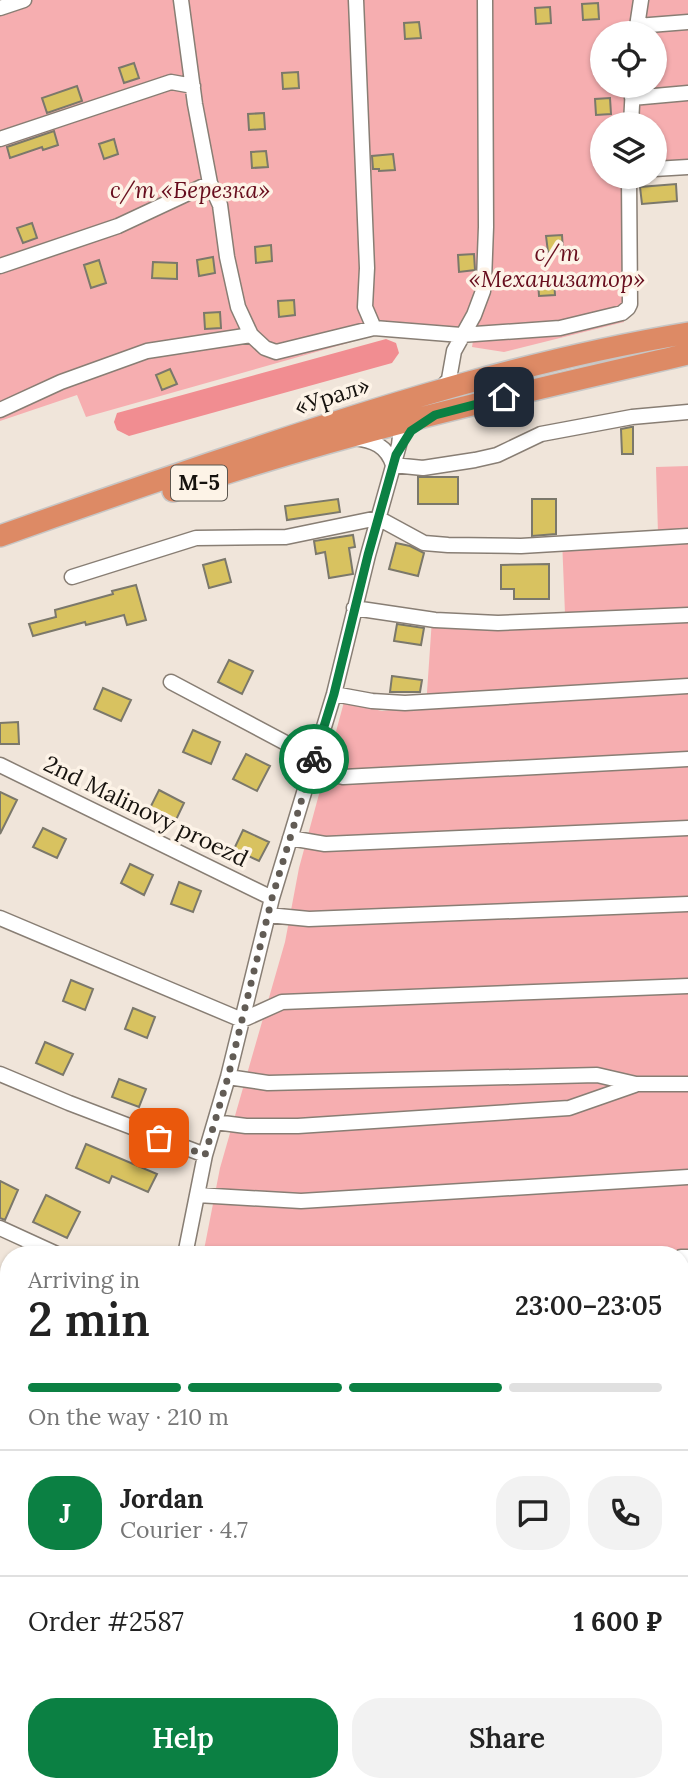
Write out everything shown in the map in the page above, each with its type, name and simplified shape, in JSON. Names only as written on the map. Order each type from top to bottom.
[{"type":"highway","name":"«Урал»","points":[[0,536],[394,403],[587,354],[688,333]]},
{"type":"highway","name":"«Урал»","points":[[0,551],[262,462],[435,415],[688,354]]},
{"type":"street","points":[[0,8],[24,0]]},
{"type":"street","points":[[181,0],[195,104],[211,183],[220,205],[227,257],[238,307],[251,335],[265,348],[276,352],[374,328],[461,335],[560,328],[622,313],[630,304],[629,189]]},
{"type":"street","points":[[356,0],[367,268],[365,307],[374,328]]},
{"type":"street","points":[[440,390],[446,386],[454,351],[474,315],[483,291],[486,227],[485,0]]},
{"type":"street","points":[[638,21],[641,0]]},
{"type":"street","points":[[667,25],[688,22]]},
{"type":"street","points":[[0,139],[171,82],[193,86]]},
{"type":"street","points":[[667,93],[688,93]]},
{"type":"street","points":[[667,168],[688,167]]},
{"type":"street","points":[[0,266],[118,226],[211,183]]},
{"type":"street","points":[[0,411],[61,382],[146,351],[251,335]]},
{"type":"street","points":[[452,364],[455,374],[462,379],[479,380]]},
{"type":"street","points":[[187,1246],[205,1155],[228,1077],[272,898],[334,694],[401,432],[394,403]]},
{"type":"street","points":[[346,439],[365,440],[379,445],[394,460],[422,468],[497,455],[541,434],[632,417],[688,412]]},
{"type":"street","points":[[394,460],[411,431],[435,415]]},
{"type":"street","points":[[72,577],[196,538],[286,537],[378,518],[424,543],[448,545],[521,547],[688,536]]},
{"type":"street","points":[[354,608],[435,620],[498,623],[688,615]]},
{"type":"street","points":[[171,682],[313,763],[343,777],[688,760]]},
{"type":"street","points":[[334,694],[372,701],[405,703],[688,686]]},
{"type":"street","name":"2nd Malinovy proezd","points":[[0,765],[272,898]]},
{"type":"street","points":[[290,838],[325,844],[688,828]]},
{"type":"street","points":[[268,915],[310,919],[688,904]]},
{"type":"street","points":[[0,918],[242,1020],[282,1002],[688,986]]},
{"type":"street","points":[[0,1074],[205,1155]]},
{"type":"street","points":[[228,1077],[268,1083],[597,1075],[636,1084],[688,1084]]},
{"type":"street","points":[[215,1122],[246,1126],[298,1126],[569,1108],[636,1084]]},
{"type":"street","points":[[197,1195],[300,1201],[688,1177]]},
{"type":"street","points":[[0,1228],[39,1246]]},
{"type":"green space","name":"с/т «Березка»","points":[[0,0],[480,0],[480,284],[457,339],[376,335],[86,417],[77,395],[0,421]]},
{"type":"green space","name":"с/т «Механизатор»","points":[[491,0],[636,0],[634,21],[590,21],[590,98],[629,98],[629,112],[590,112],[590,189],[625,189],[624,322],[504,352],[472,347],[475,329],[485,302]]},
{"type":"green space","points":[[643,0],[688,0],[688,172],[667,173],[667,112],[636,112],[636,98],[667,98],[667,21],[641,21]]},
{"type":"green space","points":[[688,466],[688,1246],[205,1246],[220,1168],[285,942],[299,868],[344,702],[382,711],[426,707],[432,619],[565,614],[562,539],[658,533],[656,467]]},
{"type":"shaded area","points":[[386,339],[396,343],[399,353],[392,363],[129,436],[117,430],[114,422],[117,413]]},
{"type":"building","points":[[598,3],[599,19],[583,20],[582,4]]},
{"type":"building","points":[[550,7],[551,23],[536,24],[535,8]]},
{"type":"building","points":[[419,22],[421,38],[405,39],[404,23]]},
{"type":"building","points":[[134,63],[139,78],[124,83],[119,68]]},
{"type":"building","points":[[298,72],[299,88],[283,89],[282,73]]},
{"type":"building","points":[[77,86],[82,101],[47,113],[42,98]]},
{"type":"building","points":[[610,98],[611,112],[596,112],[595,99]]},
{"type":"building","points":[[264,113],[265,129],[249,130],[248,114]]},
{"type":"building","points":[[54,131],[58,145],[43,150],[42,147],[10,158],[7,147]]},
{"type":"building","points":[[114,139],[118,154],[104,159],[99,144]]},
{"type":"building","points":[[266,151],[268,167],[252,168],[251,152]]},
{"type":"building","points":[[393,154],[395,170],[373,169],[372,156]]},
{"type":"building","points":[[676,184],[677,201],[642,204],[640,189],[667,189],[667,185]]},
{"type":"building","points":[[32,223],[37,238],[23,243],[17,228]]},
{"type":"building","points":[[562,235],[563,251],[548,252],[546,236]]},
{"type":"building","points":[[271,245],[272,261],[256,263],[255,247]]},
{"type":"building","points":[[474,254],[475,270],[459,272],[458,255]]},
{"type":"building","points":[[213,257],[215,273],[199,276],[197,260]]},
{"type":"building","points":[[99,260],[106,283],[91,288],[84,265]]},
{"type":"building","points":[[153,262],[177,263],[177,279],[152,278]]},
{"type":"building","points":[[554,279],[555,295],[539,296],[538,280]]},
{"type":"building","points":[[294,300],[295,315],[279,317],[278,301]]},
{"type":"building","points":[[220,312],[221,328],[205,329],[204,313]]},
{"type":"building","points":[[170,369],[177,384],[162,390],[156,375]]},
{"type":"building","points":[[633,427],[633,454],[622,454],[621,429]]},
{"type":"building","points":[[418,477],[458,477],[458,504],[418,504]]},
{"type":"building","points":[[338,499],[340,512],[287,520],[285,506]]},
{"type":"building","points":[[532,499],[556,499],[556,534],[532,536]]},
{"type":"building","points":[[353,535],[355,547],[349,548],[353,574],[329,578],[325,552],[316,554],[314,541]]},
{"type":"building","points":[[396,543],[424,553],[418,576],[389,569]]},
{"type":"building","points":[[225,559],[231,582],[209,588],[203,565]]},
{"type":"building","points":[[549,564],[549,599],[514,599],[514,589],[501,589],[501,565]]},
{"type":"building","points":[[136,585],[146,620],[127,625],[124,615],[33,636],[29,624],[56,617],[55,610]]},
{"type":"building","points":[[397,624],[424,628],[421,645],[394,641]]},
{"type":"building","points":[[229,660],[253,671],[242,694],[218,682]]},
{"type":"building","points":[[392,676],[422,680],[420,692],[390,692]]},
{"type":"building","points":[[103,688],[131,700],[121,721],[94,709]]},
{"type":"building","points":[[18,722],[19,744],[0,744],[0,723]]},
{"type":"building","points":[[193,730],[220,742],[211,764],[183,752]]},
{"type":"building","points":[[246,754],[270,766],[257,791],[233,779]]},
{"type":"building","points":[[159,790],[184,803],[175,822],[149,810]]},
{"type":"building","points":[[0,792],[17,800],[0,834]]},
{"type":"building","points":[[43,828],[66,839],[57,858],[33,847]]},
{"type":"building","points":[[243,830],[269,842],[259,861],[234,849]]},
{"type":"building","points":[[130,864],[153,875],[144,895],[121,883]]},
{"type":"building","points":[[179,882],[201,891],[193,912],[171,904]]},
{"type":"building","points":[[71,980],[93,989],[85,1010],[63,1001]]},
{"type":"building","points":[[133,1008],[155,1017],[147,1038],[125,1029]]},
{"type":"building","points":[[45,1042],[73,1054],[63,1075],[36,1063]]},
{"type":"building","points":[[119,1079],[146,1089],[139,1107],[112,1097]]},
{"type":"building","points":[[86,1144],[157,1174],[148,1192],[112,1176],[109,1183],[76,1168]]},
{"type":"building","points":[[0,1181],[18,1190],[5,1220],[0,1218]]},
{"type":"building","points":[[46,1195],[80,1212],[67,1238],[33,1222]]},
{"type":"way so far","points":[[159,1138],[205,1155],[228,1077],[272,898],[314,759]]},
{"type":"route","points":[[314,759],[334,694],[368,555],[396,455],[402,443],[411,431],[426,419],[504,397]]}]
